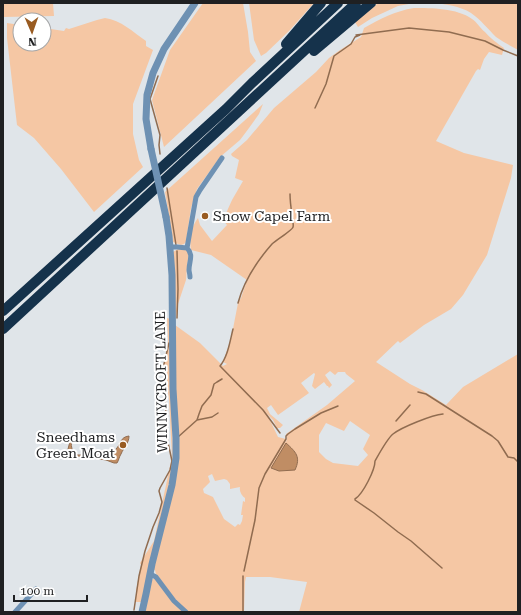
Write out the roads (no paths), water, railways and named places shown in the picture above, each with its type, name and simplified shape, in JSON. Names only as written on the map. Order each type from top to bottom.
[{"type":"highway","points":[[252,83],[321,3]]},
{"type":"highway","points":[[3,311],[226,109],[338,3]]},
{"type":"highway","points":[[3,329],[356,3]]},
{"type":"highway","points":[[261,92],[289,73],[371,3]]},
{"type":"street","name":"WINNYCROFT LANE","points":[[142,612],[172,485],[176,458],[173,389],[172,275],[170,247],[166,217],[146,119],[148,95],[153,73],[164,49],[194,3]]},
{"type":"street","points":[[190,277],[189,270],[191,260],[190,251],[187,248],[196,197],[222,158]]},
{"type":"street","points":[[170,247],[187,248]]},
{"type":"street","points":[[150,574],[156,577],[174,601],[186,612]]},
{"type":"street","points":[[15,612],[36,589]]},
{"type":"waterway","points":[[356,35],[409,28],[449,32],[485,41],[518,56]]},
{"type":"waterway","points":[[315,108],[326,84],[334,56],[351,44],[355,37],[360,35]]},
{"type":"waterway","points":[[158,76],[150,99],[160,135],[160,154]]},
{"type":"waterway","points":[[167,188],[176,245]]},
{"type":"waterway","points":[[238,303],[247,279],[261,257],[272,244],[293,227],[290,194]]},
{"type":"waterway","points":[[177,251],[177,318]]},
{"type":"waterway","points":[[233,329],[227,353],[220,366],[263,410],[280,433]]},
{"type":"waterway","points":[[134,610],[139,576],[145,551],[162,502],[159,491],[170,470],[172,461],[167,438],[164,370],[169,343]]},
{"type":"waterway","points":[[197,420],[202,406],[211,395],[214,384],[222,379]]},
{"type":"waterway","points":[[418,392],[426,394],[492,436],[498,441],[508,457],[514,458],[518,462]]},
{"type":"waterway","points":[[396,421],[410,405]]},
{"type":"waterway","points":[[244,571],[255,520],[259,488],[265,474],[286,439],[286,436],[321,413],[338,406]]},
{"type":"waterway","points":[[178,437],[197,420],[212,417],[218,413]]},
{"type":"waterway","points":[[355,499],[368,482],[375,461],[393,434],[417,422],[443,414]]},
{"type":"waterway","points":[[355,500],[411,541],[442,568]]},
{"type":"waterway","points":[[243,576],[243,612]]},
{"type":"place","name":"Snow Capel Farm","points":[[205,216]]},
{"type":"place","name":"Sneedhams Green Moat","points":[[123,445]]}]
